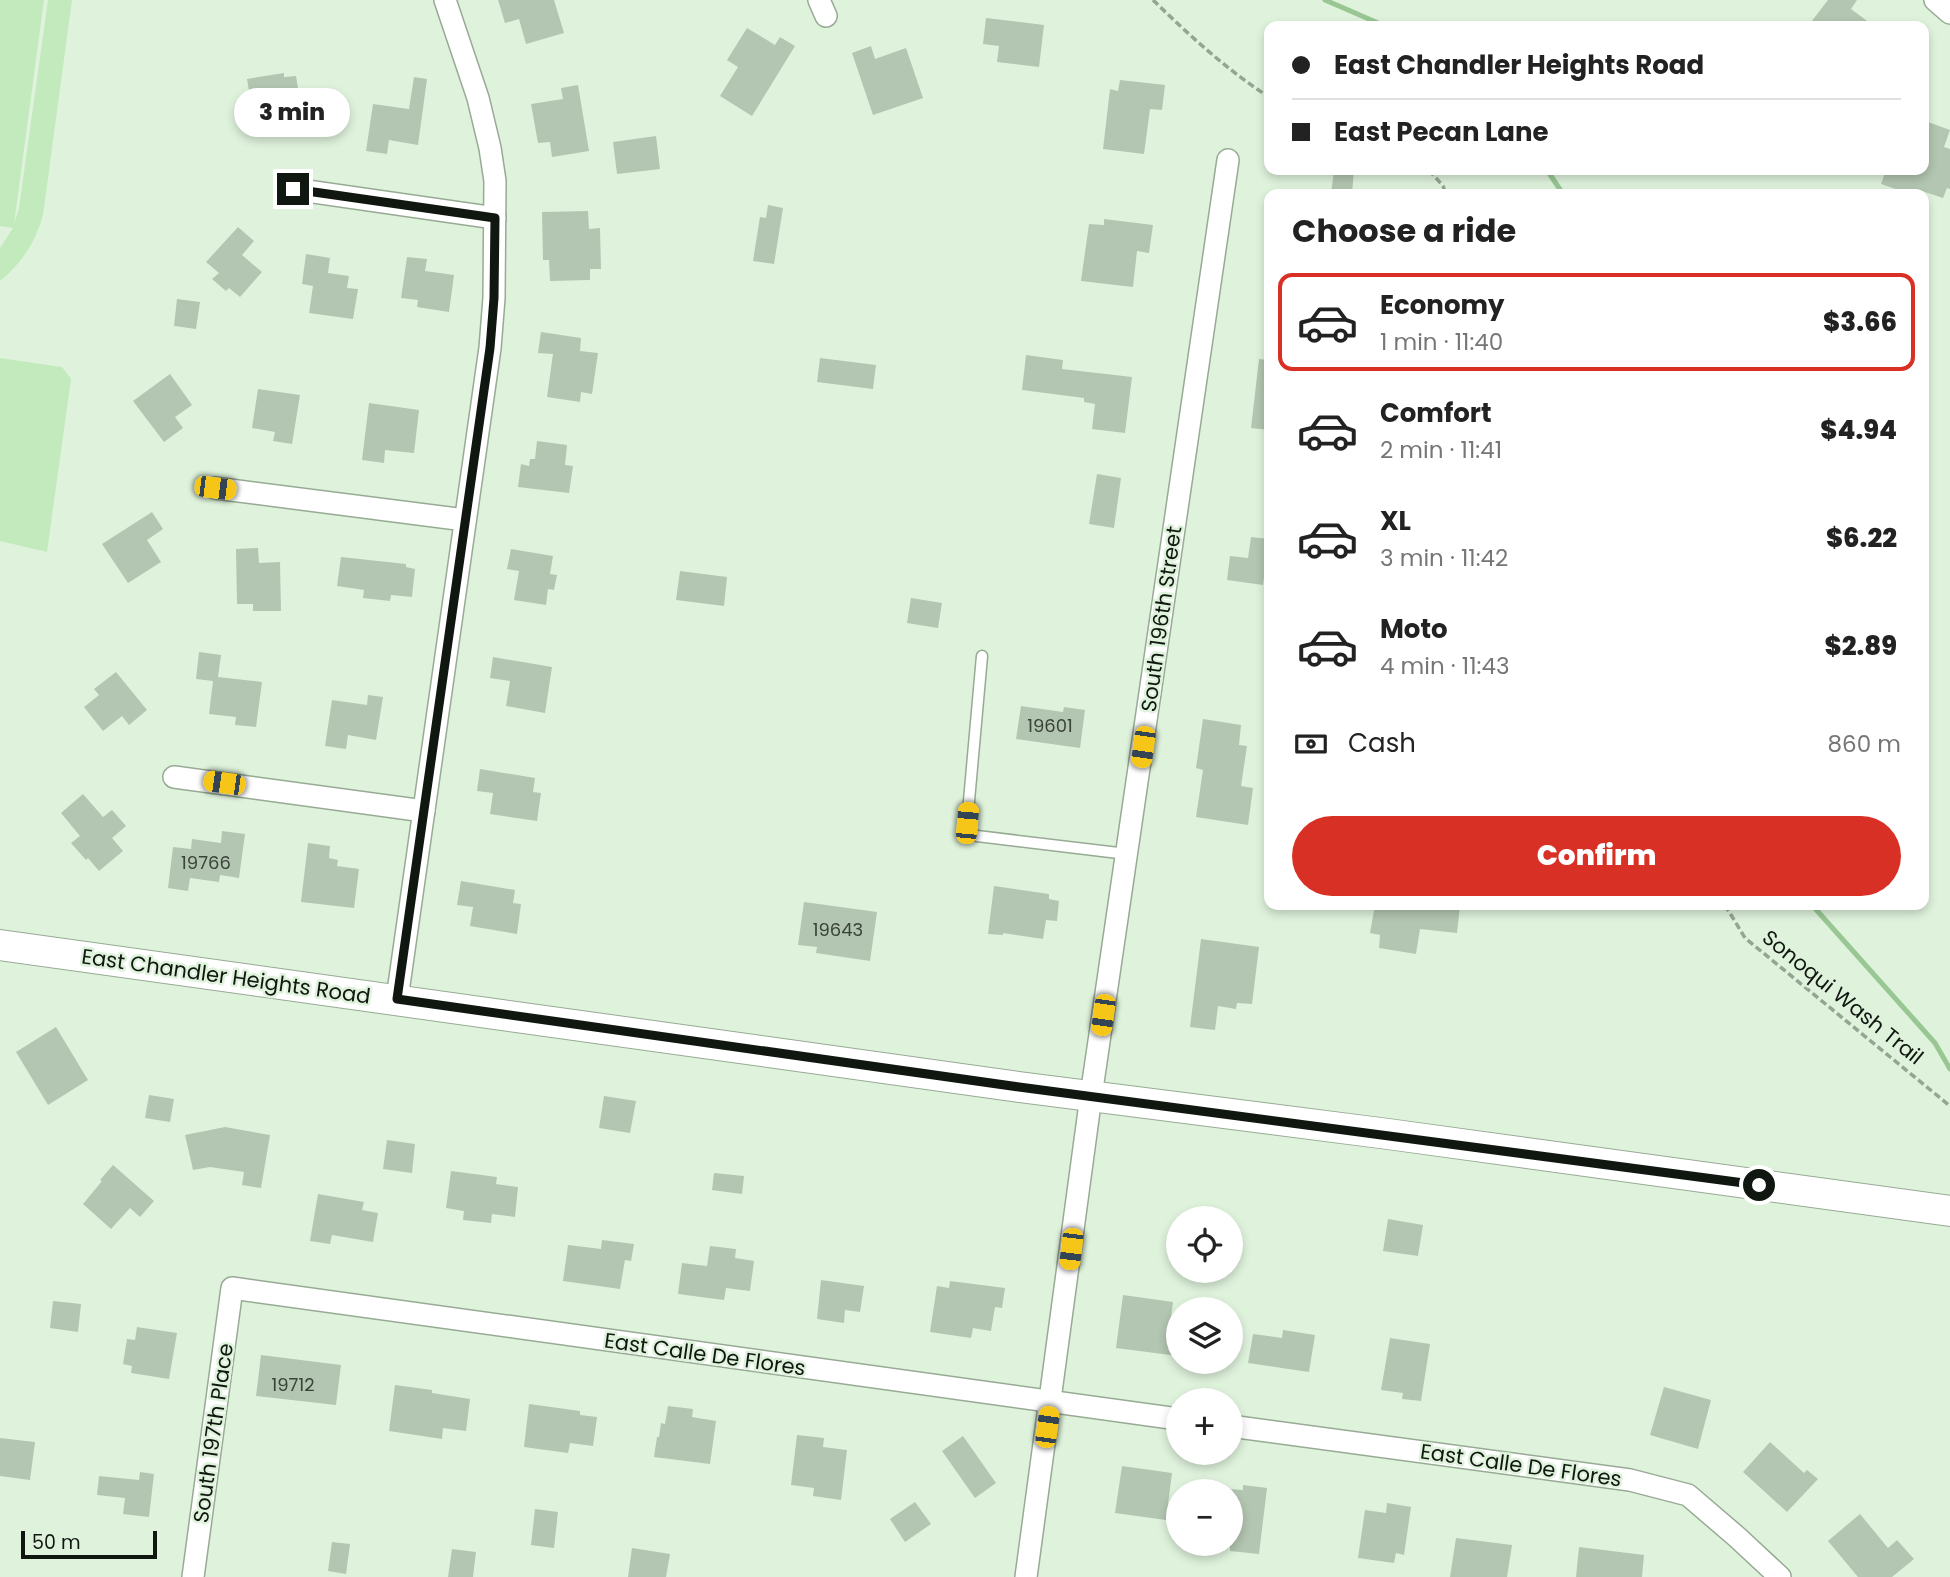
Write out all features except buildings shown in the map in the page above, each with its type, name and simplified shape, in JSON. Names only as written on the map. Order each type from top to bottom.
[{"type":"main road","name":"East Chandler Heights Road","points":[[0,945],[1947,1211]]},
{"type":"street","points":[[397,999],[490,348],[494,298],[495,181],[490,148],[478,98],[445,0]]},
{"type":"street","points":[[1935,0],[1950,13]]},
{"type":"street","name":"South 196th Street","points":[[1026,1577],[1091,1096],[1228,160]]},
{"type":"street","points":[[293,189],[495,218]]},
{"type":"street","points":[[215,488],[465,520]]},
{"type":"street","points":[[174,777],[424,811]]},
{"type":"street","name":"East Calle De Flores","points":[[232,1288],[1166,1417]]},
{"type":"street","name":"South 197th Place","points":[[193,1577],[232,1288]]},
{"type":"street","name":"East Calle De Flores","points":[[1243,1428],[1630,1480],[1688,1495],[1780,1577]]},
{"type":"lane","points":[[982,656],[968,832],[977,836],[1127,854]]},
{"type":"path","points":[[1153,0],[1179,26],[1264,94]]},
{"type":"path","points":[[1433,175],[1444,189]]},
{"type":"path","name":"Sonoqui Wash Trail","points":[[1728,910],[1745,938],[1950,1106]]},
{"type":"green space","points":[[0,0],[44,0],[14,224],[19,208],[48,0],[72,0],[43,215],[27,252],[0,281],[0,248],[13,228],[0,226]]},
{"type":"green space","points":[[0,358],[62,367],[71,379],[47,552],[0,541]]},
{"type":"waterway","points":[[1325,0],[1373,21]]},
{"type":"waterway","points":[[1550,175],[1560,189]]},
{"type":"waterway","points":[[1816,910],[1935,1043],[1950,1069]]},
{"type":"route","points":[[293,189],[495,218],[490,348],[397,999],[1019,1087],[1759,1185]]}]
